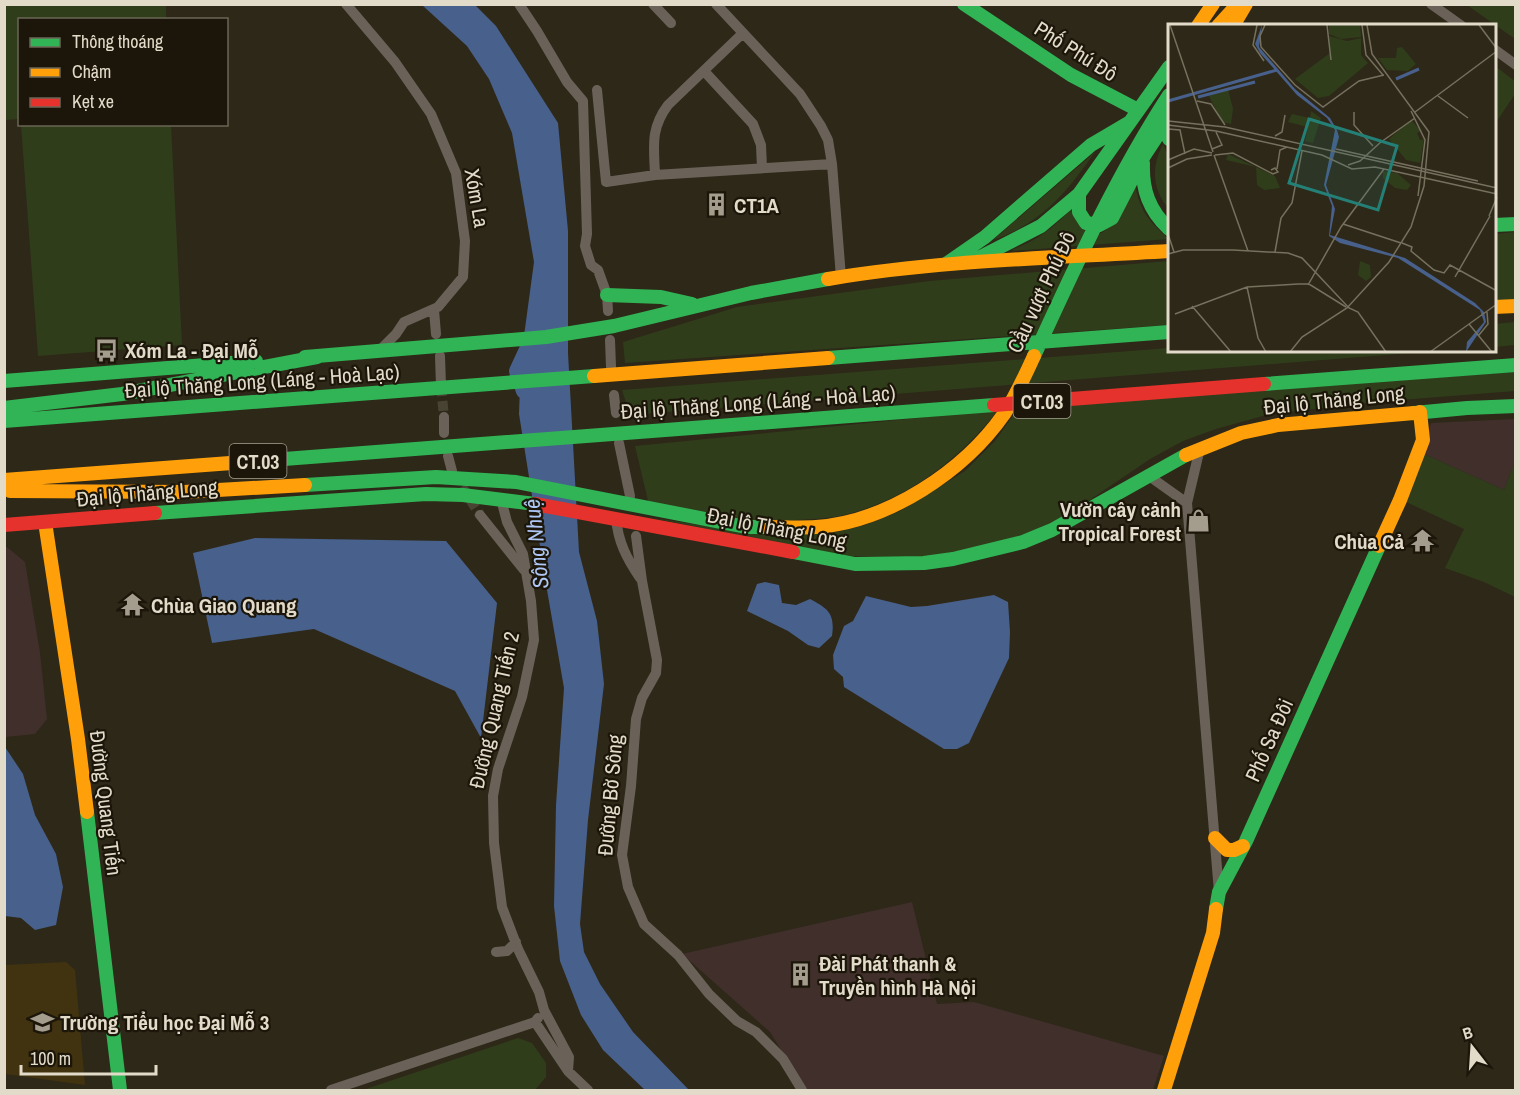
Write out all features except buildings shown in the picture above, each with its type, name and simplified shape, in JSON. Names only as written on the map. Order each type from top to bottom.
[{"type":"main road","name":"Phố Phú Đô","points":[[964,4],[1054,64],[1120,103],[1138,110]]},
{"type":"main road","points":[[1199,24],[1213,4]]},
{"type":"main road","points":[[1225,24],[1238,4]]},
{"type":"main road","points":[[1225,24],[1246,4]]},
{"type":"main road","points":[[965,264],[1019,240],[1039,229],[1060,213],[1078,194],[1168,68]]},
{"type":"main road","name":"Cầu vượt Phú Đô","points":[[305,485],[435,477],[516,482],[746,528],[799,528],[839,524],[859,519],[896,504],[929,487],[957,465],[979,444],[1004,414],[1023,381],[1116,182],[1150,122],[1168,96]]},
{"type":"main road","points":[[942,267],[986,237],[1092,145],[1130,122]]},
{"type":"main road","points":[[1078,194],[1079,213],[1084,220],[1091,225],[1106,224],[1112,218],[1144,156],[1167,128]]},
{"type":"main road","points":[[1144,156],[1142,175],[1144,192],[1150,209],[1168,228]]},
{"type":"main road","points":[[1496,225],[1515,224]]},
{"type":"main road","points":[[4,381],[515,341],[576,333],[813,280],[965,264],[1168,250]]},
{"type":"main road","points":[[607,295],[661,297],[695,305]]},
{"type":"main road","points":[[1496,307],[1515,306]]},
{"type":"main road","name":"Đại lộ Thăng Long (Láng - Hoà Lạc)","points":[[4,421],[1168,332]]},
{"type":"main road","points":[[4,408],[122,394],[317,357]]},
{"type":"main road","name":"Đại lộ Thăng Long (Láng - Hoà Lạc)","points":[[4,480],[1515,365]]},
{"type":"main road","name":"Đại lộ Thăng Long","points":[[4,525],[426,494],[522,501],[855,564],[924,563],[953,560],[1023,542],[1052,530],[1170,463],[1200,448],[1240,433],[1278,424],[1515,406]]},
{"type":"main road","name":"Phố Sa Đôi","points":[[1164,1090],[1213,933],[1219,892],[1243,846],[1412,471],[1423,440],[1420,412]]},
{"type":"main road","points":[[4,492],[184,492],[305,485]]},
{"type":"main road","points":[[188,510],[305,485]]},
{"type":"main road","name":"Đường Quang Tiến","points":[[45,522],[78,739],[120,1090]]},
{"type":"main road","points":[[1215,838],[1223,849],[1228,851],[1236,851],[1243,846]]},
{"type":"street","name":"Xóm La","points":[[346,4],[395,62],[431,114],[456,173],[465,242],[463,277],[434,310],[426,311],[404,322],[396,334],[377,352]]},
{"type":"street","points":[[519,4],[567,82],[583,101],[587,234],[585,246],[591,265],[598,270],[607,295],[608,311]]},
{"type":"street","points":[[653,4],[671,23]]},
{"type":"street","points":[[716,4],[800,94],[813,111],[828,140],[841,277]]},
{"type":"street","points":[[1431,4],[1458,24]]},
{"type":"street","points":[[655,176],[653,141],[659,116],[743,33]]},
{"type":"street","points":[[1496,51],[1515,65]]},
{"type":"street","points":[[704,71],[753,124],[760,145],[762,168]]},
{"type":"street","points":[[597,90],[606,182],[655,176],[832,164]]},
{"type":"street","points":[[434,310],[436,334]]},
{"type":"street","points":[[610,340],[611,367]]},
{"type":"street","points":[[440,356],[441,386]]},
{"type":"street","points":[[614,395],[616,413]]},
{"type":"street","points":[[444,417],[444,433]]},
{"type":"street","points":[[619,443],[630,496]]},
{"type":"street","points":[[1200,448],[1187,503],[1219,892]]},
{"type":"street","points":[[448,456],[452,471]]},
{"type":"street","points":[[1149,476],[1187,503]]},
{"type":"street","name":"Đường Quang Tiến 2","points":[[501,499],[507,522],[523,554],[531,601],[534,640],[522,697],[498,768],[493,796],[494,843],[502,907],[539,992],[544,1010],[569,1057],[568,1071]]},
{"type":"street","points":[[480,515],[525,570]]},
{"type":"street","name":"Đường Bờ Sông","points":[[616,518],[618,536],[626,559],[642,581],[657,660],[656,673],[642,698],[636,719],[631,786],[622,855],[628,887],[644,924],[678,955],[737,1021],[756,1032],[783,1059],[802,1090]]},
{"type":"street","points":[[636,536],[642,581]]},
{"type":"street","points":[[496,952],[507,951],[516,942]]},
{"type":"street","points":[[331,1090],[534,1022],[544,1010]]},
{"type":"street","points":[[534,1022],[568,1071],[588,1090]]},
{"type":"shaded area","points":[[1515,419],[1515,461],[1504,490],[1424,454],[1431,423]]},
{"type":"shaded area","points":[[7,547],[25,562],[40,653],[47,719],[35,734],[5,737],[4,548]]},
{"type":"shaded area","points":[[912,902],[937,1004],[974,1002],[1164,1056],[1153,1090],[806,1090],[770,1032],[682,954]]},
{"type":"shaded area","name":"Trường Tiểu học Đại Mỗ 3","points":[[66,962],[75,970],[85,1085],[5,1074],[5,965]]},
{"type":"green space","points":[[5,4],[166,5],[166,18],[18,18],[18,119],[5,120]]},
{"type":"green space","points":[[1467,5],[1515,5],[1515,39]]},
{"type":"green space","points":[[1496,67],[1516,82],[1515,94],[1496,122]]},
{"type":"green space","points":[[21,126],[171,126],[182,345],[38,356]]},
{"type":"green space","points":[[1163,144],[1168,155],[1168,208],[1156,186],[1155,170]]},
{"type":"green space","points":[[1095,152],[1074,181],[1052,205],[1026,225],[993,240]]},
{"type":"green space","points":[[1135,184],[1146,215],[1168,239],[1013,251],[1046,232],[1073,207],[1081,225],[1089,234],[1098,235],[1115,220]]},
{"type":"green space","points":[[1515,232],[1515,301],[1496,303],[1496,234]]},
{"type":"green space","points":[[1168,261],[1168,325],[625,363],[623,342],[737,307],[929,281]]},
{"type":"green space","points":[[1515,322],[1515,345],[1496,347],[1496,324]]},
{"type":"green space","points":[[1168,348],[1168,352],[1423,352],[630,415],[622,390]]},
{"type":"green space","points":[[1515,372],[1515,391],[1375,402],[1270,414],[1216,429],[1183,441],[1150,459],[1072,512],[1031,532],[987,546],[924,557],[844,556],[647,517],[772,536],[837,532],[865,525],[900,511],[965,471],[995,441],[1019,407]]},
{"type":"green space","points":[[998,410],[967,445],[932,474],[912,487],[870,507],[828,518],[754,523],[649,505],[635,446]]},
{"type":"green space","points":[[1424,454],[1504,490],[1515,461],[1515,597],[1484,582],[1445,568],[1464,529],[1404,501]]},
{"type":"green space","points":[[518,1038],[532,1043],[546,1063],[546,1077],[535,1090],[363,1090]]},
{"type":"water","points":[[422,5],[475,5],[496,26],[558,123],[568,231],[568,353],[579,552],[597,621],[604,684],[588,820],[580,924],[584,952],[600,984],[633,1032],[689,1090],[645,1090],[603,1050],[581,1015],[560,961],[554,906],[556,805],[564,688],[519,414],[521,358],[534,262],[512,133],[489,79],[467,46]]},
{"type":"water","points":[[255,538],[446,541],[497,603],[481,738],[455,691],[314,629],[212,643],[193,553]]},
{"type":"water","points":[[765,582],[779,585],[782,603],[796,605],[810,599],[826,609],[831,617],[832,636],[819,648],[808,645],[788,631],[747,611],[757,584]]},
{"type":"water","points":[[994,595],[1008,602],[1009,658],[969,743],[957,749],[944,749],[844,687],[843,677],[834,669],[833,655],[844,626],[853,621],[866,596],[911,607]]},
{"type":"water","points":[[5,747],[23,774],[35,815],[56,854],[63,887],[56,925],[35,930],[21,918],[5,916]]},
{"type":"waterway","name":"Sông Nhuệ","points":[[524,391],[517,371],[530,343]]},
{"type":"tunnel","points":[[441,386],[444,417]]},
{"type":"tunnel","points":[[454,474],[480,515]]},
{"type":"traffic: fast","points":[[964,4],[1071,75],[1138,110]]},
{"type":"traffic: fast","points":[[971,262],[1041,226],[1079,194],[1168,68]]},
{"type":"traffic: fast","points":[[1034,356],[1113,191],[1168,97]]},
{"type":"traffic: fast","points":[[1079,194],[1079,212],[1086,223],[1099,225],[1112,218],[1144,156],[1168,120]]},
{"type":"traffic: fast","points":[[946,264],[985,237],[1091,145],[1130,122]]},
{"type":"traffic: fast","points":[[1164,126],[1168,136]]},
{"type":"traffic: fast","points":[[1143,163],[1148,199],[1156,214],[1168,228]]},
{"type":"traffic: fast","points":[[1496,225],[1516,224]]},
{"type":"traffic: fast","points":[[305,357],[546,337],[614,326],[751,293],[828,279]]},
{"type":"traffic: fast","points":[[607,295],[661,297],[692,304]]},
{"type":"traffic: fast","points":[[828,358],[1168,332]]},
{"type":"traffic: fast","points":[[4,408],[122,394],[317,357]]},
{"type":"traffic: fast","points":[[4,381],[256,361]]},
{"type":"traffic: fast","points":[[1264,384],[1516,365]]},
{"type":"traffic: fast","points":[[4,421],[594,376]]},
{"type":"traffic: fast","points":[[271,460],[994,405]]},
{"type":"traffic: fast","points":[[1414,413],[1516,406]]},
{"type":"traffic: fast","points":[[793,552],[855,564],[924,563],[953,559],[1023,542],[1052,530],[1186,455]]},
{"type":"traffic: fast","points":[[305,485],[436,477],[516,482],[746,527],[766,527]]},
{"type":"traffic: fast","points":[[155,513],[426,494],[463,495],[535,504]]},
{"type":"traffic: fast","points":[[1216,909],[1219,892],[1246,841],[1379,546]]},
{"type":"traffic: fast","points":[[87,812],[120,1090]]},
{"type":"traffic: slow","points":[[1199,24],[1213,4]]},
{"type":"traffic: slow","points":[[1220,24],[1238,4]]},
{"type":"traffic: slow","points":[[1234,24],[1246,4]]},
{"type":"traffic: slow","points":[[828,279],[955,264],[1168,251]]},
{"type":"traffic: slow","points":[[1496,307],[1516,306]]},
{"type":"traffic: slow","points":[[766,527],[816,527],[843,523],[897,504],[922,490],[968,455],[987,435],[1004,414],[1034,356]]},
{"type":"traffic: slow","points":[[594,376],[828,358]]},
{"type":"traffic: slow","points":[[1379,546],[1423,440],[1420,412]]},
{"type":"traffic: slow","points":[[1186,455],[1241,433],[1278,425],[1414,413]]},
{"type":"traffic: slow","points":[[4,480],[271,460]]},
{"type":"traffic: slow","points":[[10,491],[184,492],[305,485]]},
{"type":"traffic: slow","points":[[45,522],[87,812]]},
{"type":"traffic: slow","points":[[1215,838],[1227,850],[1243,846]]},
{"type":"traffic: slow","points":[[1164,1090],[1213,933],[1216,909]]},
{"type":"traffic: jam","points":[[994,405],[1264,384]]},
{"type":"traffic: jam","points":[[535,504],[793,552]]},
{"type":"traffic: jam","points":[[4,525],[155,513]]},
{"type":"place","name":"CT1A","points":[[716,205]]},
{"type":"place","name":"Xóm La - Đại Mỗ","points":[[107,350]]},
{"type":"place","name":"Vườn cây cảnh Tropical Forest","points":[[1199,521]]},
{"type":"place","name":"Chùa Cả","points":[[1422,541]]},
{"type":"place","name":"Chùa Giao Quang","points":[[133,605]]},
{"type":"place","name":"Đài Phát thanh & Truyền hình Hà Nội","points":[[801,975]]},
{"type":"place","name":"Trường Tiểu học Đại Mỗ 3","points":[[42,1022]]}]
